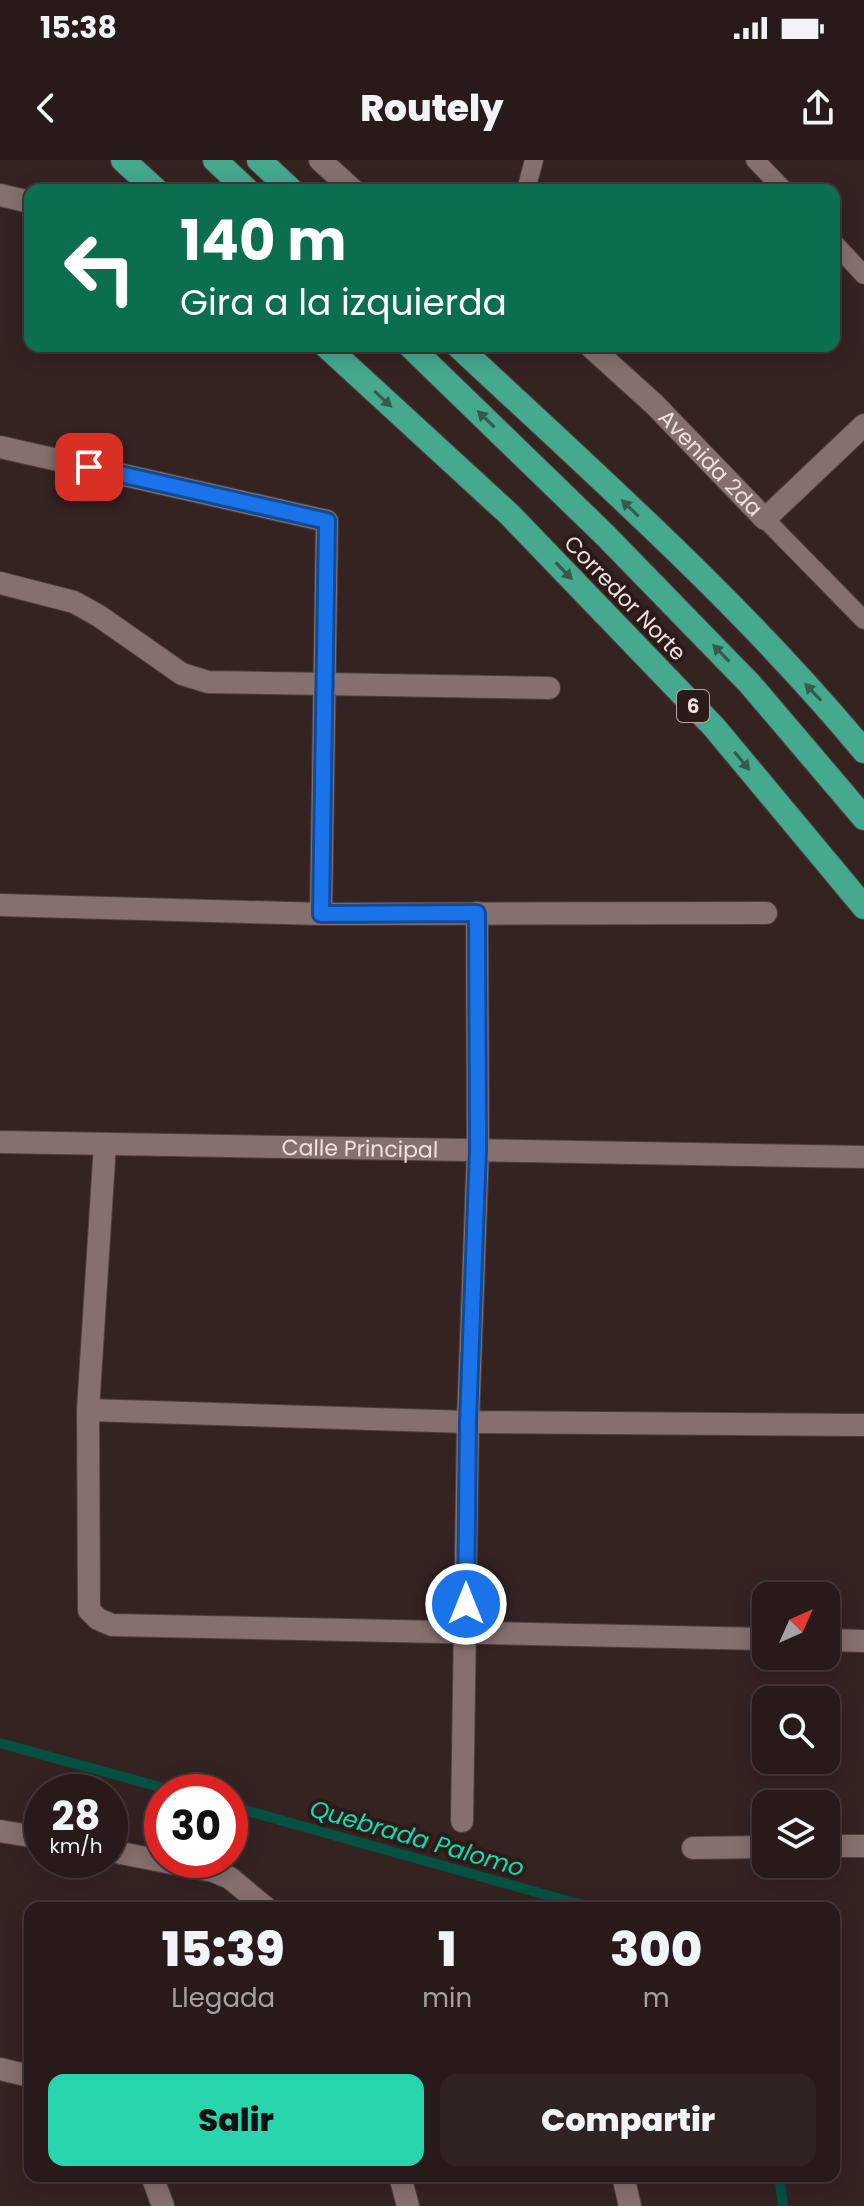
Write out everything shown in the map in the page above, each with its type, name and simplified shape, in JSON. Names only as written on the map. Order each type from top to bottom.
[{"type":"highway","points":[[123,160],[149,184]]},
{"type":"highway","points":[[215,160],[241,184]]},
{"type":"highway","points":[[259,160],[285,184]]},
{"type":"highway","name":"Corredor Norte","points":[[333,352],[510,515],[714,727],[864,907]]},
{"type":"highway","name":"Corredor Norte","points":[[416,352],[543,473],[750,684],[864,818]]},
{"type":"highway","points":[[464,352],[661,537],[750,626],[864,751]]},
{"type":"street","points":[[320,160],[346,184]]},
{"type":"street","points":[[0,195],[24,201]]},
{"type":"street","name":"Avenida 2da","points":[[597,352],[655,405],[765,519],[864,425]]},
{"type":"street","points":[[0,447],[327,521],[321,914]]},
{"type":"street","points":[[0,583],[74,602],[182,674],[208,682],[549,688]]},
{"type":"street","points":[[0,905],[321,914],[766,913]]},
{"type":"street","points":[[462,1821],[468,1422],[478,1149],[477,913]]},
{"type":"street","name":"Calle Principal","points":[[0,1142],[864,1157]]},
{"type":"street","points":[[105,1144],[88,1410],[89,1610],[98,1619],[112,1625],[752,1639]]},
{"type":"street","points":[[88,1410],[468,1422],[864,1425]]},
{"type":"street","points":[[840,1640],[864,1641]]},
{"type":"street","points":[[0,1831],[24,1835]]},
{"type":"street","points":[[840,1846],[864,1846]]},
{"type":"street","points":[[693,1848],[752,1847]]},
{"type":"street","points":[[128,1854],[213,1871],[230,1878],[259,1902]]},
{"type":"street","points":[[0,2069],[24,2075]]},
{"type":"street","points":[[154,2182],[163,2206]]},
{"type":"street","points":[[402,2182],[408,2206]]},
{"type":"street","points":[[624,2182],[630,2206]]},
{"type":"lane","points":[[528,184],[534,160]]},
{"type":"lane","points":[[755,160],[778,184]]},
{"type":"lane","points":[[840,249],[864,275]]},
{"type":"lane","points":[[765,519],[864,620]]},
{"type":"waterway","name":"Quebrada Palomo","points":[[0,1743],[144,1783]]},
{"type":"waterway","name":"Quebrada Palomo","points":[[248,1811],[572,1902]]},
{"type":"waterway","name":"Quebrada Palomo","points":[[780,2182],[783,2206]]},
{"type":"route","points":[[89,467],[327,521],[321,914],[477,913],[478,1149],[468,1422],[466,1604]]}]
